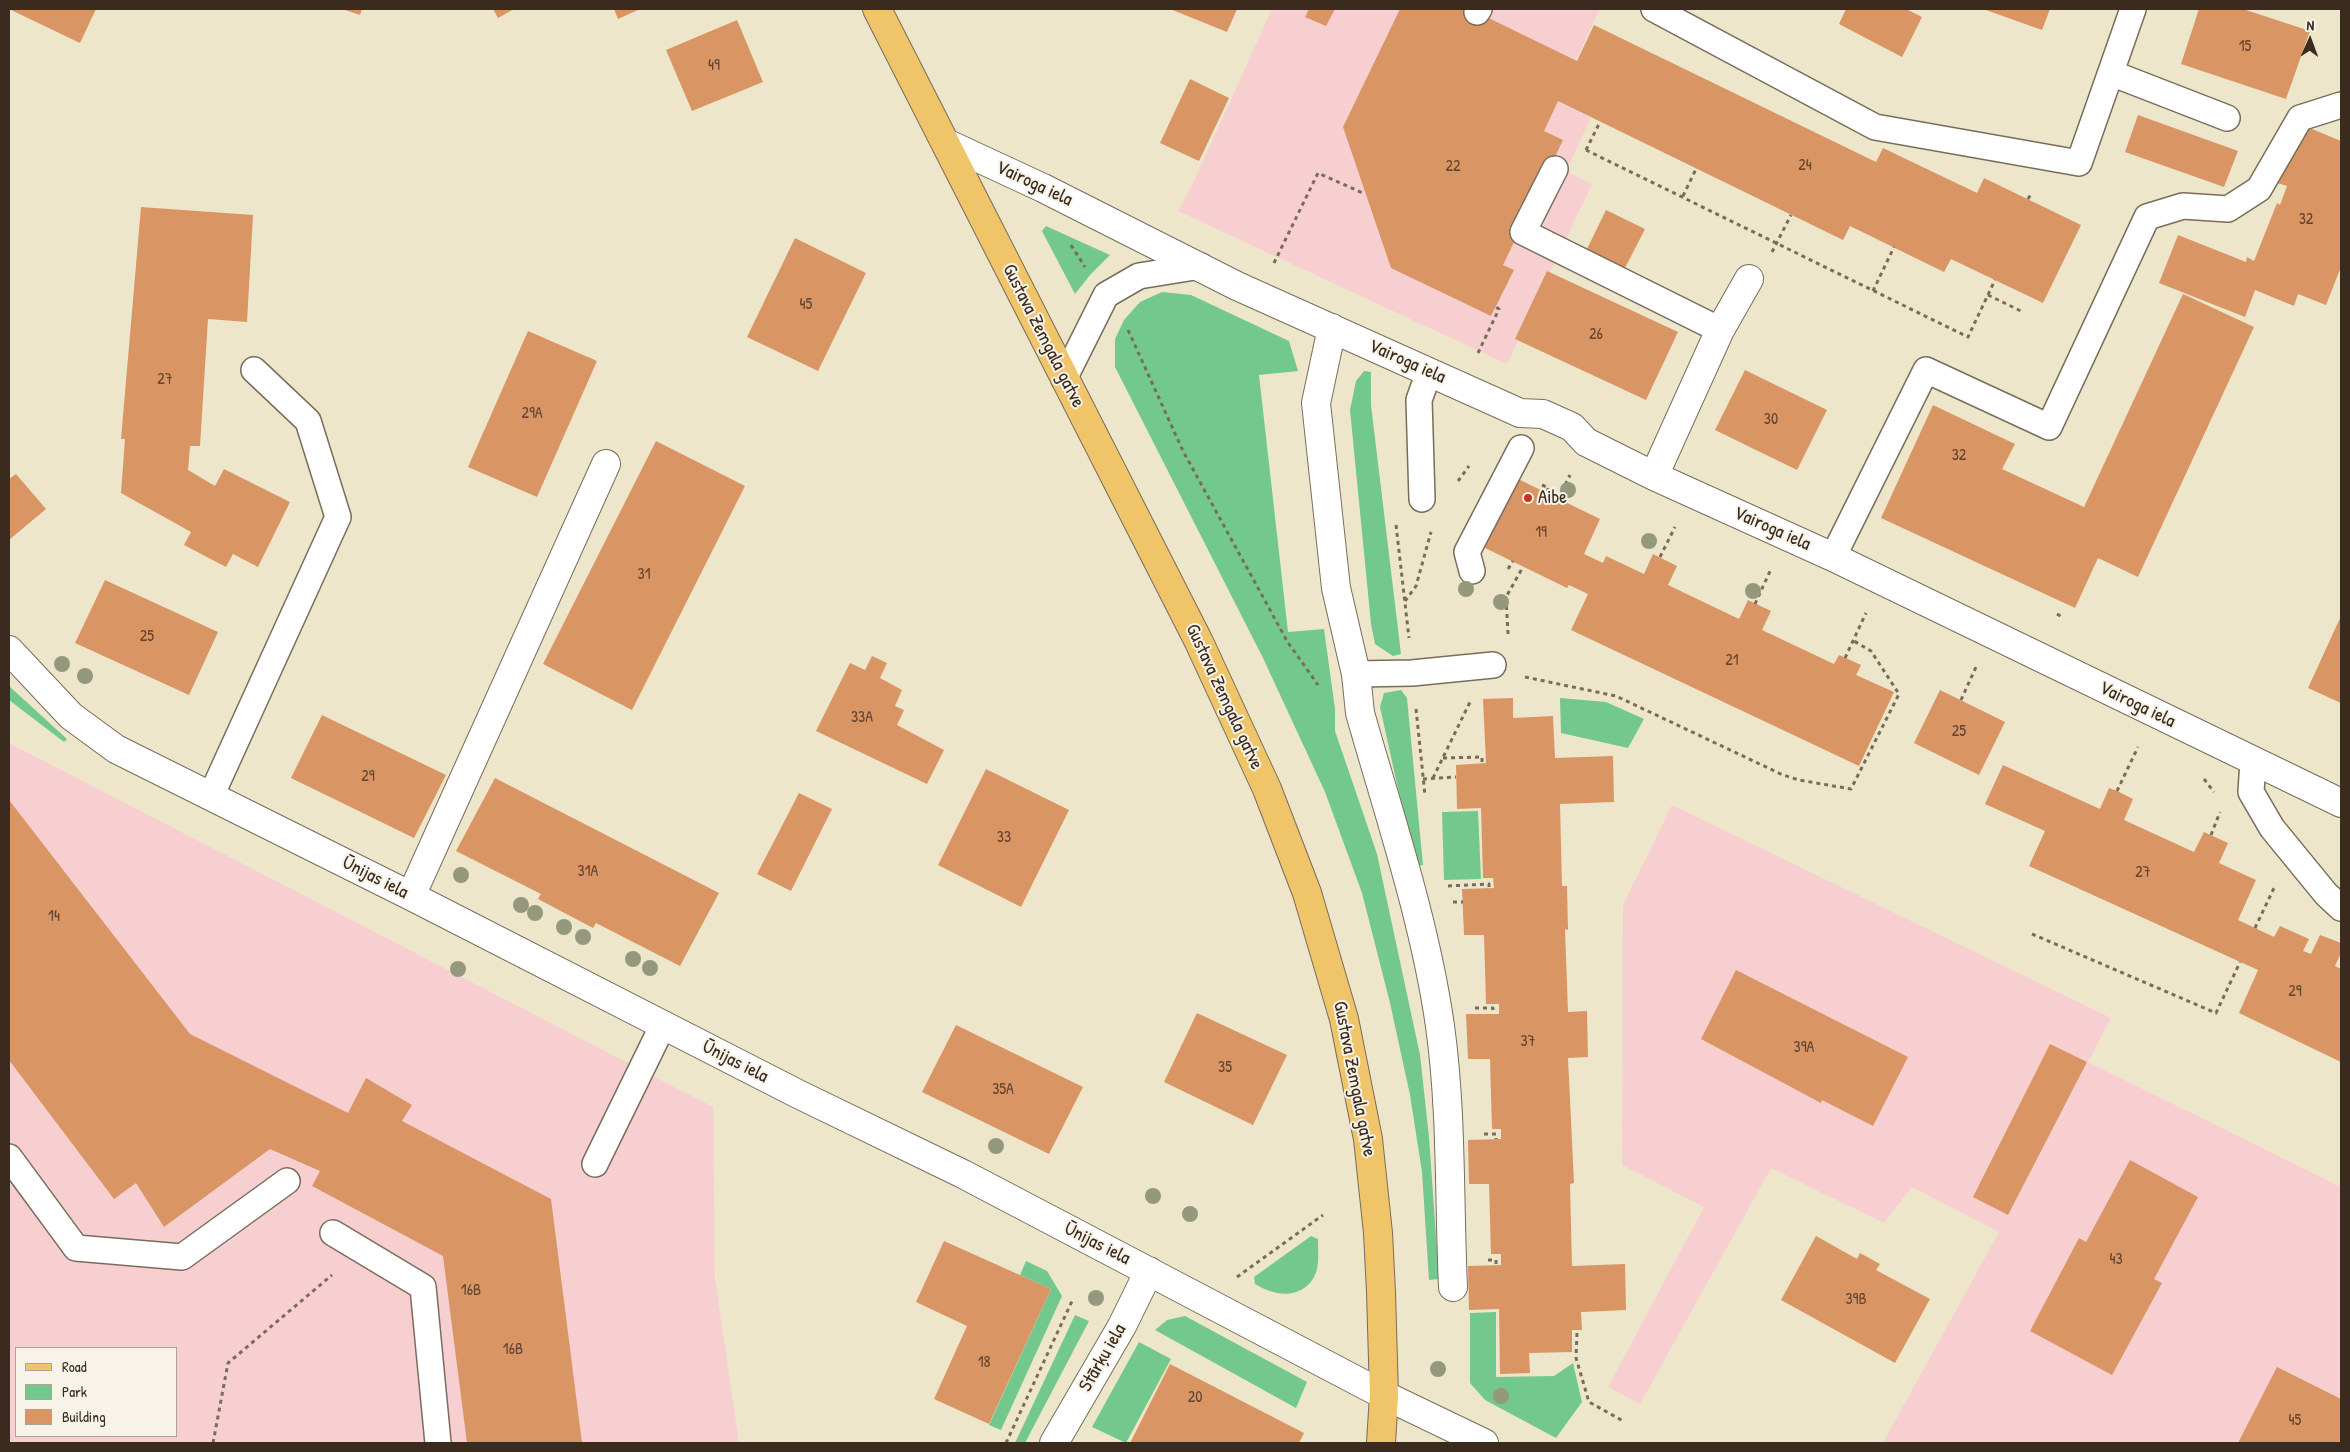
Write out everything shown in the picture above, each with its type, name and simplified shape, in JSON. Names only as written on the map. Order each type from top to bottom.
[{"type":"main road","name":"Gustava Zemgala gatve","points":[[877,9],[1199,642],[1267,789],[1307,893],[1344,1019],[1368,1139],[1378,1233],[1384,1395],[1381,1443]]},
{"type":"street","name":"Vairoga iela","points":[[946,143],[1201,266],[1237,286],[1520,413],[1543,414],[1572,427],[1586,442],[1654,476],[1834,557],[2341,803]]},
{"type":"street","points":[[1654,476],[1720,330],[1749,279]]},
{"type":"street","points":[[1332,328],[1316,403],[1336,588],[1356,674],[1360,713],[1432,974],[1448,1100],[1453,1287]]},
{"type":"street","points":[[411,896],[606,464]]},
{"type":"street","name":"Ūnijas iela","points":[[9,650],[71,716],[116,749],[411,896],[662,1025],[963,1174],[1384,1395],[1484,1443]]},
{"type":"street","name":"Stārķu iela","points":[[1054,1443],[1122,1326],[1150,1271]]},
{"type":"lane","points":[[1654,9],[1875,127],[2079,163],[2133,9]]},
{"type":"lane","points":[[2111,73],[2227,118]]},
{"type":"lane","points":[[1834,557],[1926,370],[2049,427],[2147,217],[2183,206],[2228,209],[2259,189],[2300,118],[2341,105]]},
{"type":"lane","points":[[1555,169],[1523,232],[1720,330]]},
{"type":"lane","points":[[1064,378],[1106,295],[1139,276],[1201,266]]},
{"type":"lane","points":[[211,796],[338,517],[308,421],[254,370]]},
{"type":"lane","points":[[1422,499],[1419,400],[1429,372]]},
{"type":"lane","points":[[1472,571],[1467,552],[1521,448]]},
{"type":"lane","points":[[1356,674],[1412,673],[1490,666]]},
{"type":"lane","points":[[2253,761],[2251,792],[2272,828],[2326,894],[2341,908]]},
{"type":"lane","points":[[595,1164],[662,1025]]},
{"type":"lane","points":[[9,1158],[76,1248],[182,1257],[287,1181]]},
{"type":"lane","points":[[332,1233],[423,1287],[438,1443]]},
{"type":"path","points":[[1586,150],[1600,122]]},
{"type":"path","points":[[1579,149],[1586,150],[1683,196],[1968,337],[1995,280]]},
{"type":"path","points":[[1683,196],[1696,169]]},
{"type":"path","points":[[1270,270],[1318,173],[1365,194]]},
{"type":"path","points":[[1777,242],[1791,215]]},
{"type":"path","points":[[1070,243],[1124,320],[1183,451],[1287,641],[1335,709],[1360,713]]},
{"type":"path","points":[[1873,291],[1894,247]]},
{"type":"path","points":[[1988,295],[2023,312]]},
{"type":"path","points":[[1473,362],[1500,308],[1496,307]]},
{"type":"path","points":[[1558,499],[1572,471]]},
{"type":"path","points":[[1395,516],[1425,798]]},
{"type":"path","points":[[1660,558],[1679,520]]},
{"type":"path","points":[[1755,604],[1774,564]]},
{"type":"path","points":[[1508,626],[1506,597],[1523,567]]},
{"type":"path","points":[[1846,658],[1868,611]]},
{"type":"path","points":[[2057,614],[2062,617]]},
{"type":"path","points":[[1433,778],[1490,666],[1511,664],[1527,679],[1616,696],[1799,780],[1851,789],[1899,694],[1871,651],[1854,642]]},
{"type":"path","points":[[2117,791],[2141,740]]},
{"type":"path","points":[[1443,758],[1482,757],[1482,764]]},
{"type":"path","points":[[1423,779],[1456,777]]},
{"type":"path","points":[[2211,835],[2224,804]]},
{"type":"path","points":[[1419,926],[1431,904],[1435,886],[1488,884],[1489,888]]},
{"type":"path","points":[[2255,928],[2276,885]]},
{"type":"path","points":[[2032,934],[2216,1013],[2240,962]]},
{"type":"path","points":[[1230,1281],[1323,1215]]},
{"type":"path","points":[[213,1443],[228,1363],[361,1250]]},
{"type":"path","points":[[1006,1443],[1073,1299]]},
{"type":"path","points":[[1577,1333],[1576,1358],[1589,1402],[1624,1422]]},
{"type":"shaded area","points":[[1272,9],[1600,9],[1557,100],[1591,118],[1566,171],[1592,184],[1507,364],[1178,211],[1193,183]]},
{"type":"shaded area","points":[[9,743],[713,1107],[715,1279],[739,1443],[9,1443]]},
{"type":"shaded area","points":[[1672,805],[2111,1018],[2088,1062],[2341,1187],[2341,1443],[1883,1443],[1999,1232],[1912,1187],[1884,1223],[1771,1168],[1640,1404],[1608,1387],[1704,1207],[1622,1165],[1623,905]]},
{"type":"green space","points":[[1046,226],[1110,255],[1090,275],[1075,294],[1042,231]]},
{"type":"green space","points":[[1162,292],[1191,295],[1289,341],[1298,371],[1259,375],[1288,632],[1324,629],[1335,709],[1335,731],[1377,854],[1420,1055],[1429,1137],[1439,1279],[1429,1280],[1422,1172],[1410,1095],[1390,1003],[1362,893],[1325,792],[1263,658],[1115,367],[1115,339],[1124,320],[1140,302]]},
{"type":"green space","points":[[1364,371],[1371,372],[1371,405],[1401,654],[1393,656],[1375,644],[1371,624],[1350,410],[1356,381]]},
{"type":"green space","points":[[9,686],[67,739],[64,742],[9,700]]},
{"type":"green space","points":[[1401,690],[1407,698],[1423,865],[1415,866],[1380,707],[1384,693]]},
{"type":"green space","points":[[1560,698],[1606,702],[1644,719],[1628,748],[1561,733]]},
{"type":"green space","points":[[1478,811],[1481,879],[1444,880],[1442,812]]},
{"type":"green space","points":[[1311,1236],[1318,1239],[1318,1258],[1316,1273],[1309,1284],[1302,1289],[1287,1294],[1270,1291],[1255,1284],[1254,1277]]},
{"type":"green space","points":[[1026,1261],[1047,1271],[1062,1296],[1001,1430],[989,1425],[1051,1289],[1020,1275]]},
{"type":"green space","points":[[1496,1312],[1496,1377],[1554,1376],[1573,1363],[1582,1402],[1556,1438],[1485,1400],[1470,1383],[1470,1313]]},
{"type":"green space","points":[[1075,1315],[1089,1321],[1025,1443],[1015,1443]]},
{"type":"green space","points":[[1185,1316],[1307,1382],[1296,1408],[1155,1330],[1167,1320]]},
{"type":"green space","points":[[1139,1342],[1171,1359],[1126,1443],[1092,1427]]},
{"type":"building","points":[[9,9],[96,9],[80,43]]},
{"type":"building","points":[[342,9],[362,9],[360,15]]},
{"type":"building","points":[[493,9],[514,9],[498,18]]},
{"type":"building","points":[[614,9],[640,9],[618,19]]},
{"type":"building","points":[[1170,9],[1237,9],[1227,32]]},
{"type":"building","points":[[1309,9],[1335,9],[1326,26],[1305,17]]},
{"type":"building","points":[[1400,9],[1470,9],[1577,61],[1594,25],[1876,162],[1883,148],[1977,193],[1984,178],[2081,225],[2043,303],[1951,259],[1944,272],[1850,226],[1843,240],[1558,101],[1544,131],[1563,140],[1503,265],[1514,270],[1491,316],[1391,268],[1343,127]]},
{"type":"building","points":[[1846,9],[1906,9],[1922,17],[1902,57],[1839,24]]},
{"type":"building","points":[[1983,9],[2050,9],[2042,30]]},
{"type":"building","points":[[2199,9],[2243,9],[2310,31],[2286,99],[2181,64]]},
{"type":"building","points":[[737,20],[763,82],[692,111],[666,50]]},
{"type":"building","points":[[1190,79],[1229,98],[1199,161],[1160,143]]},
{"type":"building","points":[[2138,115],[2238,151],[2224,187],[2125,152]]},
{"type":"building","points":[[2300,124],[2341,141],[2341,267],[2326,305],[2298,294],[2294,306],[2255,290],[2245,317],[2159,283],[2178,235],[2246,262],[2247,257],[2254,261],[2277,203],[2280,205],[2287,186],[2277,183]]},
{"type":"building","points":[[141,207],[253,215],[247,322],[208,319],[200,446],[190,446],[188,470],[215,486],[224,469],[290,502],[258,567],[233,554],[226,567],[184,545],[191,532],[121,493],[125,439],[121,439]]},
{"type":"building","points":[[1606,210],[1645,229],[1625,268],[1587,249]]},
{"type":"building","points":[[795,238],[866,273],[818,371],[747,337]]},
{"type":"building","points":[[1547,271],[1678,332],[1646,400],[1515,339]]},
{"type":"building","points":[[2183,294],[2254,327],[2138,577],[2098,558],[2075,608],[1881,518],[1933,405],[2015,444],[2002,469],[2084,507]]},
{"type":"building","points":[[528,331],[597,361],[537,497],[468,467]]},
{"type":"building","points":[[1745,370],[1827,410],[1797,470],[1715,430]]},
{"type":"building","points":[[656,441],[745,486],[632,710],[543,664]]},
{"type":"building","points":[[16,474],[46,509],[9,540],[9,479]]},
{"type":"building","points":[[1514,477],[1600,519],[1584,554],[1603,563],[1606,556],[1644,574],[1653,554],[1677,566],[1668,585],[1739,619],[1748,600],[1771,611],[1762,630],[1834,664],[1839,655],[1861,665],[1856,675],[1894,692],[1859,766],[1571,630],[1588,594],[1569,585],[1567,588],[1481,546]]},
{"type":"building","points":[[105,580],[218,632],[189,695],[75,643]]},
{"type":"building","points":[[2341,616],[2341,703],[2308,688]]},
{"type":"building","points":[[872,656],[887,663],[880,678],[902,690],[895,706],[904,710],[897,725],[944,750],[927,784],[816,731],[850,663],[865,670]]},
{"type":"building","points":[[1940,690],[2005,722],[1979,775],[1914,743]]},
{"type":"building","points":[[1513,698],[1513,718],[1553,716],[1555,758],[1613,756],[1614,802],[1560,804],[1562,886],[1567,886],[1568,930],[1565,929],[1568,1012],[1587,1011],[1588,1057],[1568,1058],[1574,1183],[1570,1184],[1572,1266],[1625,1264],[1626,1310],[1581,1312],[1582,1330],[1572,1330],[1572,1352],[1529,1353],[1530,1373],[1500,1374],[1499,1309],[1469,1310],[1468,1266],[1501,1265],[1501,1254],[1491,1254],[1489,1184],[1469,1184],[1468,1140],[1501,1139],[1501,1129],[1492,1129],[1490,1059],[1468,1059],[1466,1014],[1499,1014],[1499,1004],[1486,1004],[1484,935],[1464,935],[1462,889],[1494,888],[1493,878],[1483,878],[1481,808],[1457,809],[1456,765],[1486,763],[1483,699]]},
{"type":"building","points":[[322,715],[446,775],[414,838],[291,778]]},
{"type":"building","points":[[2003,765],[2100,809],[2109,788],[2117,791],[2133,799],[2124,820],[2194,852],[2204,832],[2228,843],[2219,863],[2256,880],[2238,920],[2274,937],[2280,926],[2309,939],[2303,951],[2311,954],[2320,935],[2341,943],[2341,953],[2335,966],[2341,969],[2341,1062],[2239,1013],[2258,970],[2029,866],[2045,831],[1985,804]]},
{"type":"building","points":[[986,769],[1069,810],[1021,907],[938,865]]},
{"type":"building","points":[[495,778],[719,893],[680,966],[596,923],[593,928],[538,899],[541,894],[456,851]]},
{"type":"building","points":[[799,793],[832,809],[791,891],[757,874]]},
{"type":"building","points":[[9,800],[190,1034],[348,1113],[366,1078],[412,1105],[402,1121],[551,1199],[582,1443],[467,1443],[443,1256],[312,1186],[320,1171],[270,1149],[164,1227],[136,1183],[114,1199],[9,1060]]},
{"type":"building","points":[[1736,970],[1908,1057],[1873,1126],[1822,1100],[1821,1103],[1701,1039]]},
{"type":"building","points":[[1197,1013],[1287,1055],[1253,1125],[1164,1082]]},
{"type":"building","points":[[956,1025],[1083,1087],[1049,1154],[922,1092]]},
{"type":"building","points":[[2050,1044],[2087,1062],[2008,1215],[1973,1197]]},
{"type":"building","points":[[2130,1160],[2198,1197],[2154,1279],[2162,1283],[2112,1375],[2030,1331],[2079,1238],[2086,1242]]},
{"type":"building","points":[[1816,1236],[1857,1259],[1860,1253],[1880,1264],[1876,1270],[1930,1299],[1895,1363],[1781,1300]]},
{"type":"building","points":[[944,1241],[1051,1289],[989,1424],[934,1399],[967,1326],[916,1302]]},
{"type":"building","points":[[1170,1364],[1304,1433],[1299,1443],[1130,1443]]},
{"type":"building","points":[[2277,1367],[2341,1399],[2341,1443],[2238,1443]]},
{"type":"place","name":"Aibe","points":[[1528,498]]}]
